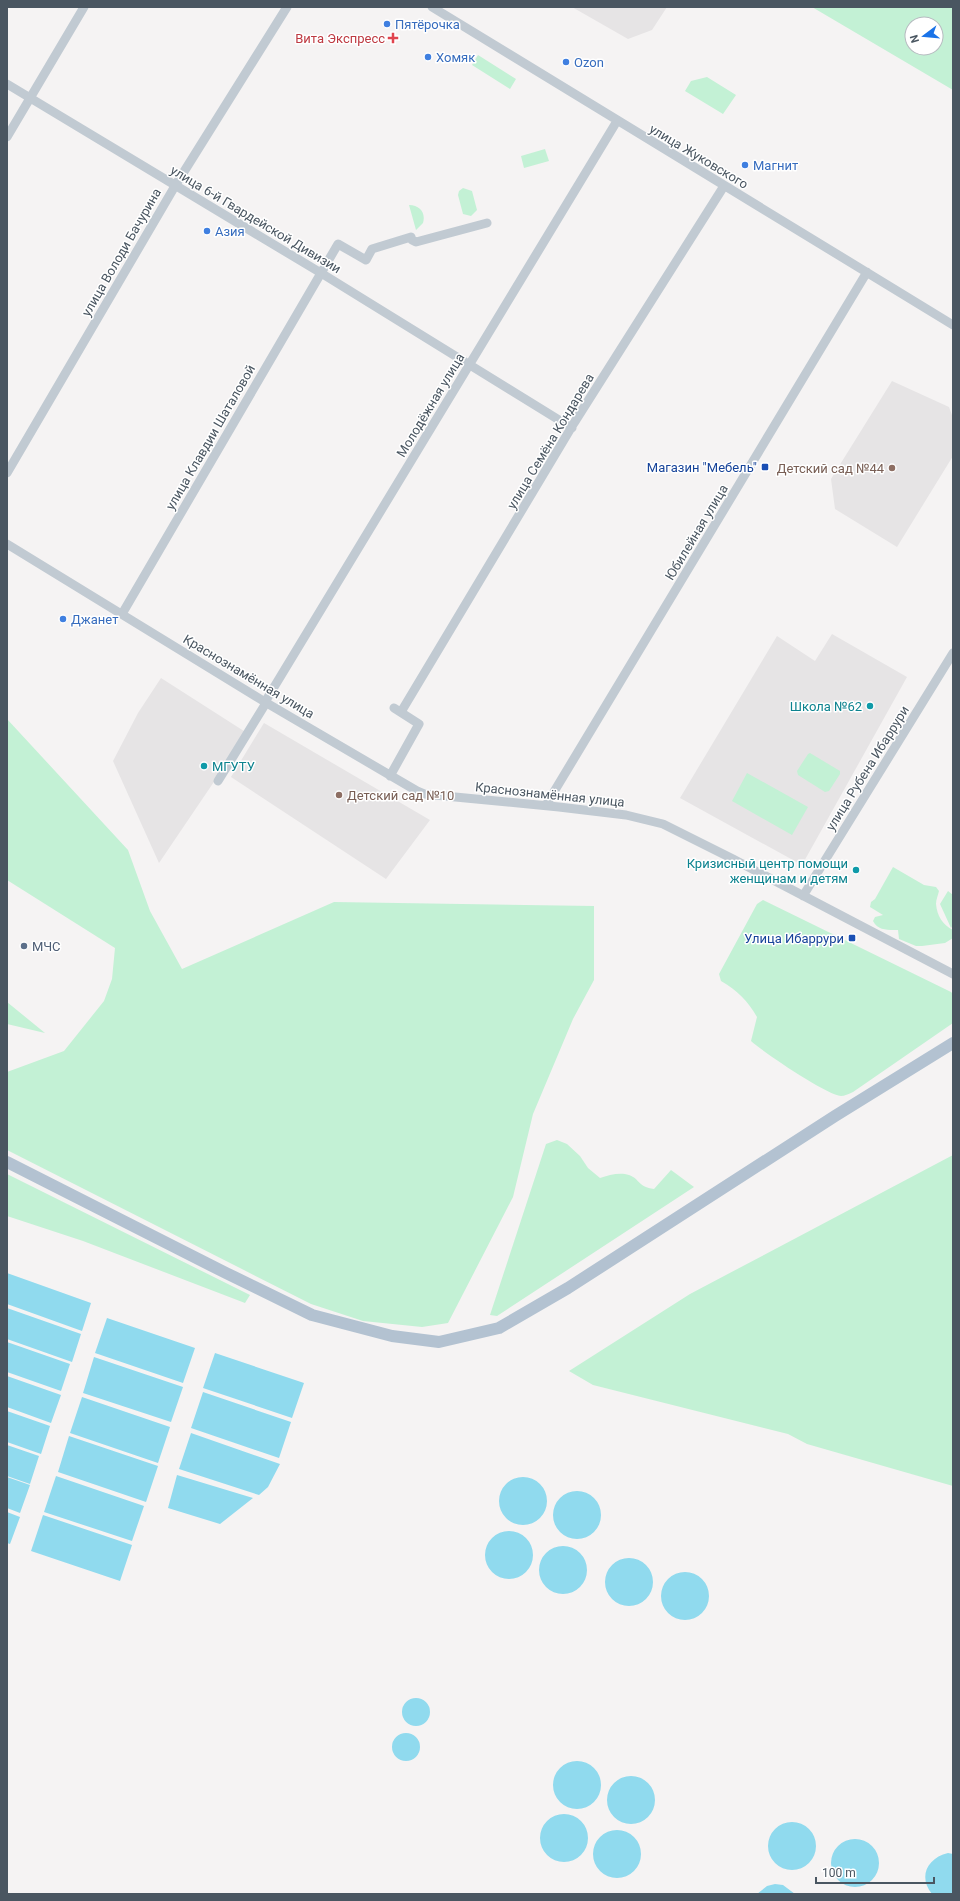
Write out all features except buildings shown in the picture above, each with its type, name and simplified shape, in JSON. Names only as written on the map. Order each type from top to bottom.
[{"type":"main road","points":[[7,1162],[226,1274],[312,1315],[392,1336],[439,1342],[499,1328],[568,1288],[835,1116],[953,1043]]},
{"type":"street","points":[[7,137],[84,7]]},
{"type":"street","name":"улица Володи Бачурина","points":[[7,473],[175,186],[287,7]]},
{"type":"street","name":"улица Жуковского","points":[[432,7],[953,325]]},
{"type":"street","name":"улица 6-й Гвардейской Дивизии","points":[[7,84],[321,273],[572,428]]},
{"type":"street","name":"Молодёжная улица","points":[[218,781],[617,121]]},
{"type":"street","name":"улица Семёна Кондарева","points":[[390,776],[419,724],[398,710],[572,428],[724,186]]},
{"type":"street","name":"улица Клавдии Шаталовой","points":[[122,614],[338,244],[366,260],[372,249],[404,239],[411,237],[412,240],[416,242],[487,223]]},
{"type":"street","name":"Юбилейная улица","points":[[546,805],[867,272]]},
{"type":"street","name":"Краснознамённая улица","points":[[7,544],[266,702],[390,776],[424,794],[546,805],[626,816],[663,824],[953,974]]},
{"type":"street","name":"улица Рубена Ибаррури","points":[[803,896],[953,653]]},
{"type":"shaded area","points":[[572,7],[667,7],[652,30],[628,39]]},
{"type":"shaded area","name":"Детский сад №44","points":[[892,381],[949,407],[953,418],[953,456],[897,547],[835,509],[831,479]]},
{"type":"shaded area","points":[[832,634],[907,677],[802,865],[680,798],[777,636],[815,661]]},
{"type":"shaded area","points":[[161,678],[247,733],[159,863],[113,761],[138,713]]},
{"type":"shaded area","points":[[264,723],[430,820],[386,879],[231,777]]},
{"type":"green space","points":[[812,7],[953,7],[953,90]]},
{"type":"green space","points":[[478,55],[516,79],[510,89],[472,65]]},
{"type":"green space","points":[[707,77],[736,95],[723,114],[685,91],[691,81]]},
{"type":"green space","points":[[545,149],[549,161],[524,168],[521,156]]},
{"type":"green space","points":[[463,188],[472,191],[477,210],[471,216],[463,214],[458,195],[459,191]]},
{"type":"green space","points":[[409,205],[419,208],[424,216],[423,223],[416,230]]},
{"type":"green space","points":[[7,719],[128,850],[150,911],[182,969],[334,902],[594,906],[594,980],[573,1019],[533,1114],[513,1197],[448,1323],[422,1327],[363,1321],[311,1304],[7,1150],[7,1072],[64,1051],[104,1001],[112,979],[115,948],[7,880]]},
{"type":"green space","points":[[810,753],[840,771],[840,774],[829,791],[825,792],[798,775],[797,771]]},
{"type":"green space","points":[[747,773],[808,807],[792,835],[732,801]]},
{"type":"green space","points":[[893,867],[924,885],[936,887],[939,891],[936,902],[939,916],[943,923],[953,930],[953,938],[945,943],[916,946],[899,939],[898,930],[884,929],[875,924],[873,921],[875,917],[883,915],[870,907],[871,902],[875,899]]},
{"type":"green space","points":[[948,891],[953,895],[953,925],[951,928],[940,904]]},
{"type":"green space","points":[[763,900],[951,992],[953,994],[953,1023],[853,1092],[845,1095],[841,1096],[823,1089],[795,1072],[751,1041],[757,1017],[742,996],[721,981],[719,974],[757,904]]},
{"type":"green space","points":[[7,1002],[45,1033],[7,1024]]},
{"type":"green space","points":[[557,1140],[567,1144],[580,1156],[588,1168],[600,1178],[614,1174],[626,1174],[633,1177],[645,1187],[654,1189],[671,1170],[694,1187],[497,1316],[490,1315],[546,1144]]},
{"type":"green space","points":[[953,1155],[953,1486],[807,1444],[788,1434],[593,1385],[569,1371],[690,1294]]},
{"type":"green space","points":[[7,1174],[250,1295],[245,1303],[83,1241],[7,1216]]},
{"type":"water","points":[[7,1273],[91,1303],[82,1331],[7,1304]]},
{"type":"water","points":[[7,1308],[81,1334],[72,1362],[7,1339]]},
{"type":"water","points":[[107,1318],[195,1348],[183,1383],[95,1353]]},
{"type":"water","points":[[7,1342],[70,1364],[61,1391],[7,1372]]},
{"type":"water","points":[[215,1353],[304,1383],[292,1418],[203,1388]]},
{"type":"water","points":[[94,1357],[183,1387],[171,1422],[83,1393]]},
{"type":"water","points":[[7,1376],[61,1395],[51,1423],[7,1407]]},
{"type":"water","points":[[203,1392],[291,1422],[279,1458],[191,1428]]},
{"type":"water","points":[[82,1397],[170,1427],[158,1463],[70,1433]]},
{"type":"water","points":[[7,1411],[50,1426],[41,1454],[7,1442]]},
{"type":"water","points":[[191,1433],[280,1464],[268,1487],[259,1495],[179,1469]]},
{"type":"water","points":[[69,1436],[158,1466],[146,1502],[58,1472]]},
{"type":"water","points":[[7,1445],[39,1456],[30,1484],[7,1476]]},
{"type":"water","points":[[177,1475],[253,1498],[220,1524],[168,1508]]},
{"type":"water","points":[[56,1476],[144,1506],[132,1541],[44,1512]]},
{"type":"water","points":[[7,1477],[30,1485],[20,1513],[7,1508]]},
{"type":"water","points":[[523,1477],[532,1479],[540,1484],[545,1492],[547,1501],[545,1510],[540,1518],[532,1523],[523,1525],[514,1523],[506,1518],[501,1510],[499,1501],[501,1492],[506,1484],[514,1479]]},
{"type":"water","points":[[577,1491],[586,1493],[594,1498],[599,1506],[601,1515],[599,1524],[594,1532],[586,1537],[577,1539],[568,1537],[560,1532],[555,1524],[553,1515],[555,1506],[560,1498],[568,1493]]},
{"type":"water","points":[[7,1512],[20,1517],[10,1544],[7,1543]]},
{"type":"water","points":[[43,1515],[132,1545],[120,1581],[31,1551]]},
{"type":"water","points":[[509,1531],[518,1533],[526,1538],[531,1546],[533,1555],[531,1564],[526,1572],[518,1577],[509,1579],[500,1577],[492,1572],[487,1564],[485,1555],[487,1546],[492,1538],[500,1533]]},
{"type":"water","points":[[563,1546],[572,1548],[580,1553],[585,1561],[587,1570],[585,1579],[580,1587],[572,1592],[563,1594],[554,1592],[546,1587],[541,1579],[539,1570],[541,1561],[546,1553],[554,1548]]},
{"type":"water","points":[[629,1558],[638,1560],[646,1565],[651,1573],[653,1582],[651,1591],[646,1599],[638,1604],[629,1606],[620,1604],[612,1599],[607,1591],[605,1582],[607,1573],[612,1565],[620,1560]]},
{"type":"water","points":[[685,1572],[694,1574],[702,1579],[707,1587],[709,1596],[707,1605],[702,1613],[694,1618],[685,1620],[676,1618],[668,1613],[663,1605],[661,1596],[663,1587],[668,1579],[676,1574]]},
{"type":"water","points":[[416,1698],[426,1702],[430,1712],[426,1722],[416,1726],[406,1722],[402,1712],[406,1702]]},
{"type":"water","points":[[406,1733],[416,1737],[420,1747],[416,1757],[406,1761],[396,1757],[392,1747],[396,1737]]},
{"type":"water","points":[[577,1761],[586,1763],[594,1768],[599,1776],[601,1785],[599,1794],[594,1802],[586,1807],[577,1809],[568,1807],[560,1802],[555,1794],[553,1785],[555,1776],[560,1768],[568,1763]]},
{"type":"water","points":[[631,1776],[640,1778],[648,1783],[653,1791],[655,1800],[653,1809],[648,1817],[640,1822],[631,1824],[622,1822],[614,1817],[609,1809],[607,1800],[609,1791],[614,1783],[622,1778]]},
{"type":"water","points":[[564,1814],[573,1816],[581,1821],[586,1829],[588,1838],[586,1847],[581,1855],[573,1860],[564,1862],[555,1860],[547,1855],[542,1847],[540,1838],[542,1829],[547,1821],[555,1816]]},
{"type":"water","points":[[792,1822],[801,1824],[809,1829],[814,1837],[816,1846],[814,1855],[809,1863],[801,1868],[792,1870],[783,1868],[775,1863],[770,1855],[768,1846],[770,1837],[775,1829],[783,1824]]},
{"type":"water","points":[[617,1830],[626,1832],[634,1837],[639,1845],[641,1854],[639,1863],[634,1871],[626,1876],[617,1878],[608,1876],[600,1871],[595,1863],[593,1854],[595,1845],[600,1837],[608,1832]]},
{"type":"water","points":[[855,1839],[864,1841],[872,1846],[877,1854],[879,1863],[877,1872],[872,1880],[864,1885],[855,1887],[846,1885],[838,1880],[833,1872],[831,1863],[833,1854],[838,1846],[846,1841]]},
{"type":"water","points":[[948,1853],[953,1854],[953,1894],[932,1894],[926,1881],[925,1875],[927,1869],[935,1859]]},
{"type":"water","points":[[775,1884],[783,1885],[795,1894],[757,1894],[767,1886]]},
{"type":"place","name":"Пятёрочка","points":[[387,24]]},
{"type":"place","name":"Вита Экспресс","points":[[393,38]]},
{"type":"place","name":"Хомяк","points":[[428,57]]},
{"type":"place","name":"Ozon","points":[[566,62]]},
{"type":"place","name":"Магнит","points":[[745,165]]},
{"type":"place","name":"Азия","points":[[207,231]]},
{"type":"place","name":"Магазин \"Мебель\"","points":[[765,467]]},
{"type":"place","name":"Детский сад №44","points":[[892,468]]},
{"type":"place","name":"Джанет","points":[[63,619]]},
{"type":"place","name":"Школа №62","points":[[870,706]]},
{"type":"place","name":"МГУТУ","points":[[204,766]]},
{"type":"place","name":"Детский сад №10","points":[[339,795]]},
{"type":"place","name":"Кризисный центр помощи женщинам и детям","points":[[856,870]]},
{"type":"place","name":"Улица Ибаррури","points":[[852,938]]},
{"type":"place","name":"МЧС","points":[[24,946]]}]
